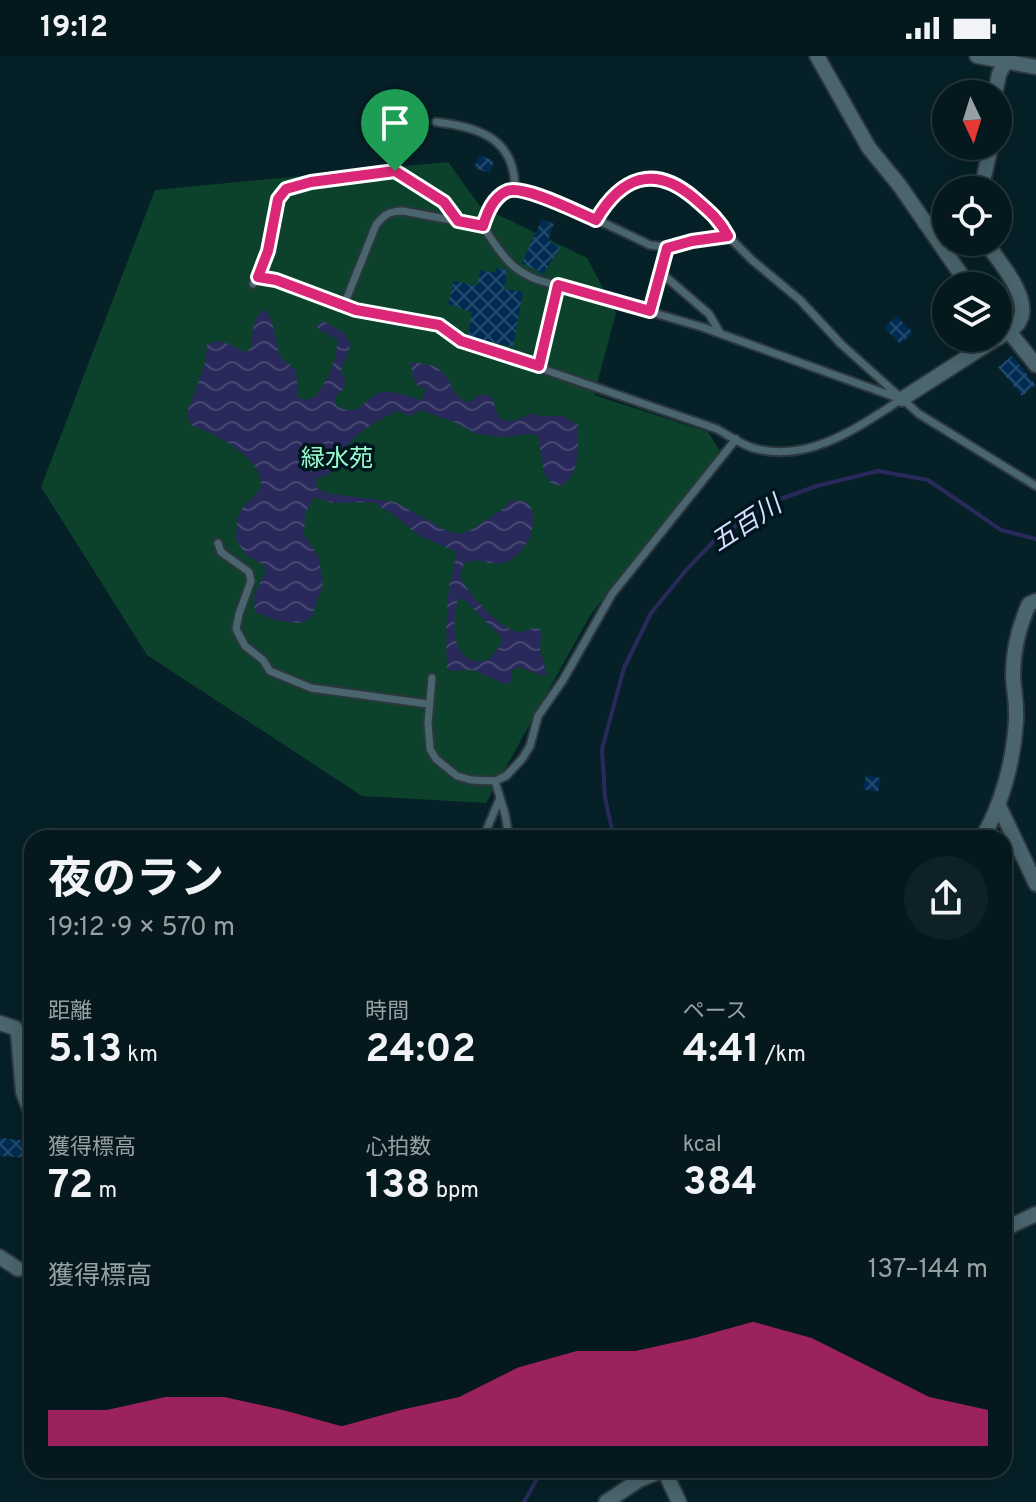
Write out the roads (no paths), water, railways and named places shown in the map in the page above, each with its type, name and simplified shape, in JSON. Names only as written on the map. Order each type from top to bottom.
[{"type":"street","points":[[817,56],[869,148],[900,186],[959,272]]},
{"type":"street","points":[[977,56],[1036,67]]},
{"type":"street","points":[[998,80],[1006,61]]},
{"type":"street","points":[[925,223],[932,222]]},
{"type":"street","points":[[1012,280],[1020,297],[1020,318],[1012,328]]},
{"type":"street","points":[[1012,344],[1036,365]]},
{"type":"street","points":[[902,399],[975,352]]},
{"type":"street","points":[[986,830],[999,806],[1016,719],[1014,658],[1024,616],[1029,604],[1036,601]]},
{"type":"street","points":[[999,806],[1010,830]]},
{"type":"street","points":[[1012,833],[1036,884]]},
{"type":"street","points":[[0,1023],[15,1028],[18,1033],[24,1095]]},
{"type":"street","points":[[1012,1225],[1036,1214]]},
{"type":"street","points":[[0,1257],[18,1269]]},
{"type":"street","points":[[606,1502],[644,1478]]},
{"type":"street","points":[[668,1478],[679,1502]]},
{"type":"lane","points":[[436,122],[469,128],[491,137],[514,166],[515,189]]},
{"type":"lane","points":[[458,221],[444,202],[395,171],[311,182],[286,189],[278,199],[268,251],[256,280],[356,310],[439,325],[461,341],[717,429],[754,448],[780,453],[811,449],[866,422],[902,399]]},
{"type":"lane","points":[[596,220],[618,189],[643,181],[670,181],[720,220],[728,236],[752,260],[800,300],[841,344],[933,425],[1036,486]]},
{"type":"lane","points":[[483,226],[497,198],[515,189],[596,220],[650,245],[667,248],[728,236]]},
{"type":"lane","points":[[344,305],[376,225],[384,215],[403,211],[483,226],[510,265],[535,281],[720,333],[902,399]]},
{"type":"lane","points":[[650,311],[667,248]]},
{"type":"lane","points":[[660,272],[709,314],[720,333]]},
{"type":"lane","points":[[539,366],[558,285]]},
{"type":"lane","points":[[432,678],[428,704],[430,749],[436,759],[457,776],[471,780],[495,781],[506,776],[530,746],[538,716],[563,680],[612,594],[736,439]]},
{"type":"lane","points":[[218,543],[221,552],[249,572],[251,581],[236,629],[245,646],[263,660],[270,671],[311,688],[428,704]]},
{"type":"lane","points":[[495,781],[507,830]]},
{"type":"lane","points":[[486,830],[500,798]]},
{"type":"water","points":[[266,310],[272,323],[280,357],[296,370],[298,398],[305,400],[315,397],[334,362],[337,339],[318,329],[323,321],[344,333],[351,344],[341,371],[345,378],[343,389],[336,396],[336,406],[345,410],[357,409],[383,392],[421,400],[426,390],[415,383],[410,363],[426,364],[443,373],[462,399],[470,402],[480,395],[492,397],[498,417],[503,420],[516,420],[533,413],[541,417],[562,415],[578,425],[576,466],[562,486],[552,484],[544,473],[538,435],[503,437],[477,434],[421,410],[411,416],[398,411],[366,428],[346,447],[333,470],[316,479],[317,489],[331,494],[395,502],[447,531],[460,534],[503,509],[510,500],[527,502],[533,519],[532,528],[518,554],[502,563],[464,563],[460,576],[483,607],[507,628],[517,632],[539,628],[540,649],[547,675],[519,667],[512,670],[511,681],[506,685],[474,670],[451,671],[447,668],[447,609],[455,551],[418,535],[373,502],[333,503],[314,497],[305,514],[304,535],[318,555],[323,584],[312,616],[302,623],[279,621],[255,612],[254,596],[265,573],[264,565],[247,556],[236,540],[237,521],[242,508],[260,490],[261,479],[248,458],[225,441],[191,425],[187,413],[205,364],[207,345],[221,342],[245,352],[251,348],[254,326]],"holes":[[[458,598],[466,601],[501,637],[502,643],[490,659],[477,661],[468,658],[457,643],[455,620]]]},
{"type":"waterway","name":"五百川","points":[[612,830],[605,798],[602,749],[624,668],[651,613],[717,538],[772,502],[817,486],[878,471],[928,480],[1001,530],[1036,539]]},
{"type":"waterway","name":"五百川","points":[[524,1502],[538,1478]]},
{"type":"park label","name":"緑水苑","points":[[337,460]]}]
